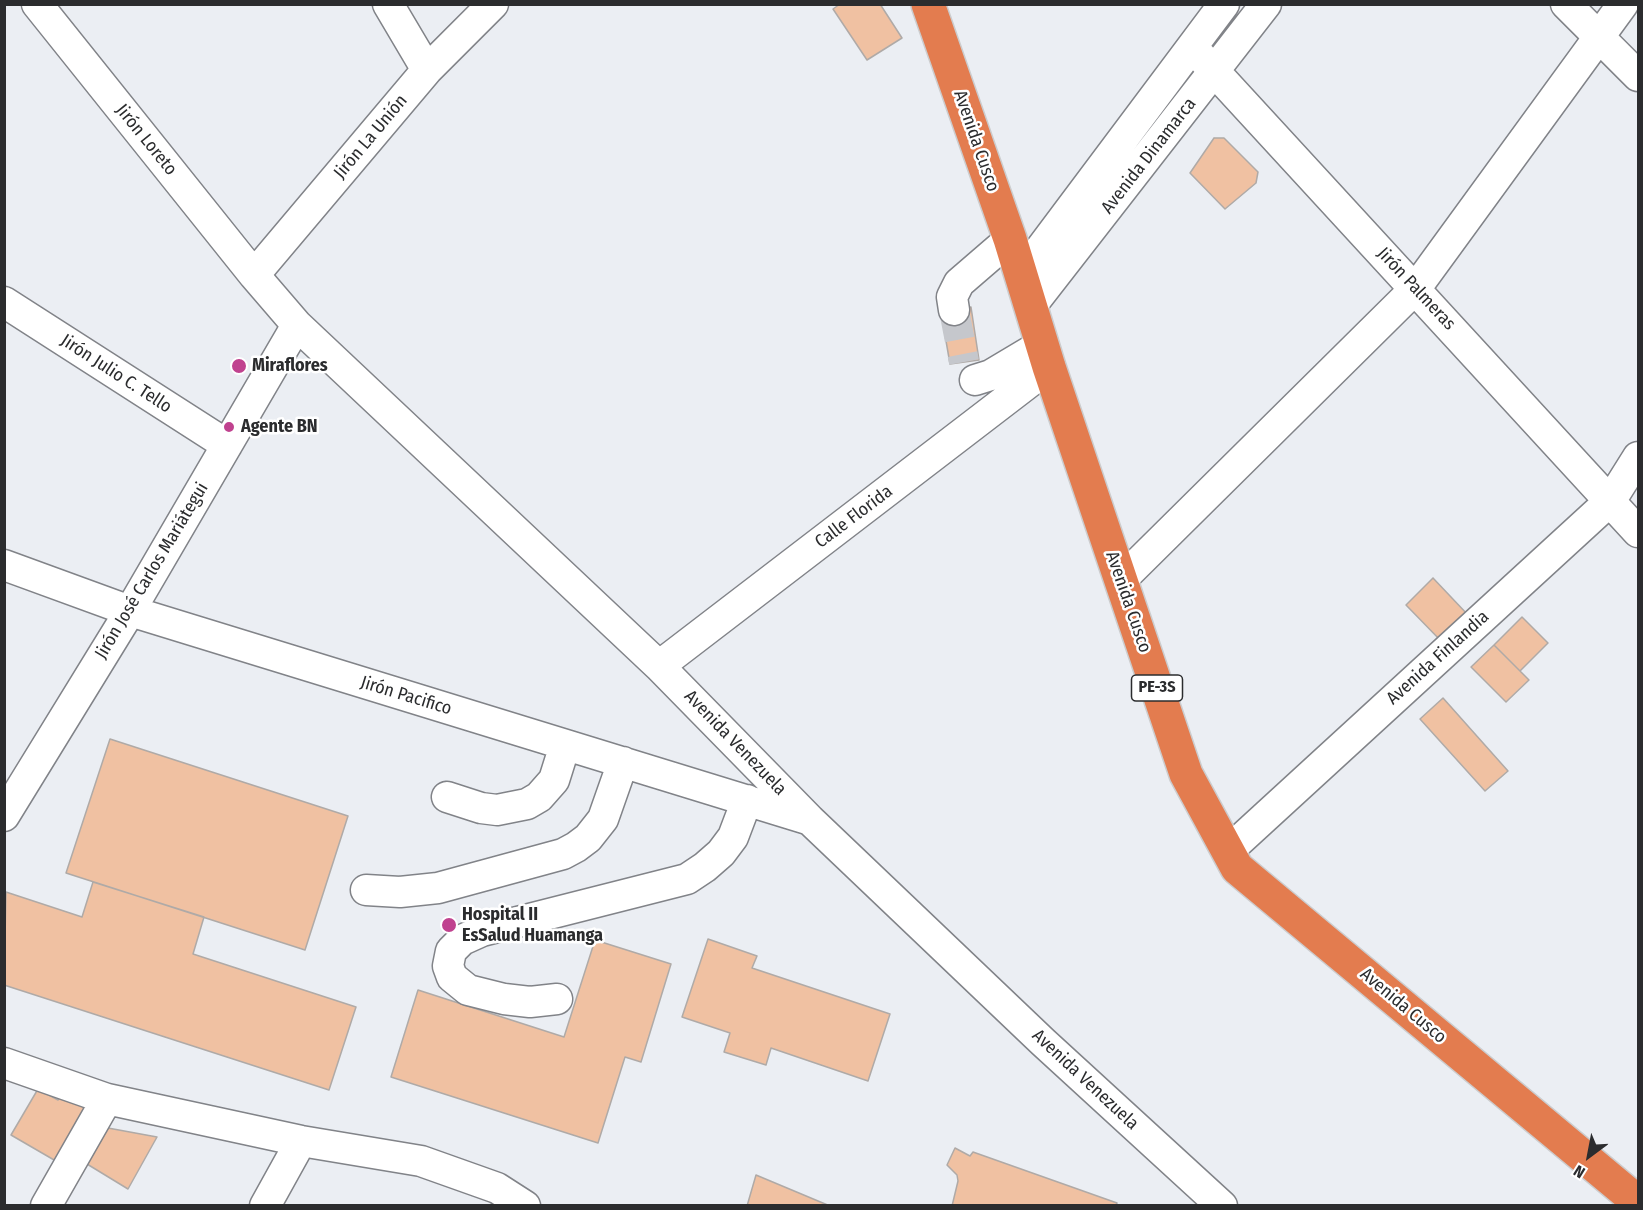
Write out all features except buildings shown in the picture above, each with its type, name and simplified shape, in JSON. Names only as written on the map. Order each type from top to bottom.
[{"type":"highway","name":"Avenida Cusco","points":[[928,4],[1010,239],[1046,356],[1186,774],[1237,868],[1638,1202]]},
{"type":"street","name":"Jirón Loreto","points":[[37,4],[254,275]]},
{"type":"street","points":[[388,4],[427,70]]},
{"type":"street","name":"Jirón La Unión","points":[[254,275],[427,70],[493,4]]},
{"type":"street","name":"Avenida Dinamarca","points":[[1021,275],[1224,4]]},
{"type":"street","name":"Avenida Dinamarca","points":[[1031,306],[1266,4]]},
{"type":"street","points":[[1566,4],[1638,76]]},
{"type":"street","points":[[1121,580],[1416,288],[1623,4]]},
{"type":"street","name":"Jirón Palmeras","points":[[1192,47],[1638,532]]},
{"type":"street","points":[[954,310],[952,297],[959,283],[1010,239]]},
{"type":"street","name":"Avenida Venezuela","points":[[254,275],[297,325],[659,666],[810,820],[1043,1042],[1221,1206]]},
{"type":"street","name":"Jirón Julio C. Tello","points":[[4,302],[227,446]]},
{"type":"street","name":"Jirón José Carlos Mariátegui","points":[[4,816],[13,786],[130,611],[297,325]]},
{"type":"street","points":[[998,406],[969,371],[992,375],[1046,356]]},
{"type":"street","name":"Calle Florida","points":[[659,666],[998,406],[1046,356]]},
{"type":"street","name":"Avenida Finlandia","points":[[1228,851],[1611,500],[1638,457]]},
{"type":"street","name":"Jirón Pacifico","points":[[4,565],[130,611],[810,820]]},
{"type":"street","points":[[447,796],[481,808],[497,810],[527,804],[539,797],[554,780],[565,745]]},
{"type":"street","points":[[366,890],[400,892],[438,888],[570,851],[588,838],[603,819],[623,762]]},
{"type":"street","points":[[557,999],[530,1002],[504,999],[468,990],[452,977],[448,966],[451,951],[462,940],[482,931],[687,879],[721,853],[733,837],[747,800]]},
{"type":"street","points":[[4,1063],[107,1099],[301,1141],[421,1161],[492,1197],[525,1206]]},
{"type":"street","points":[[46,1206],[107,1099]]},
{"type":"street","points":[[265,1206],[301,1141]]},
{"type":"tunnel","points":[[954,310],[964,362]]},
{"type":"place","name":"Miraflores","points":[[239,366]]},
{"type":"place","name":"Agente BN","points":[[229,427]]},
{"type":"place","name":"Hospital II EsSalud Huamanga","points":[[449,925]]}]
